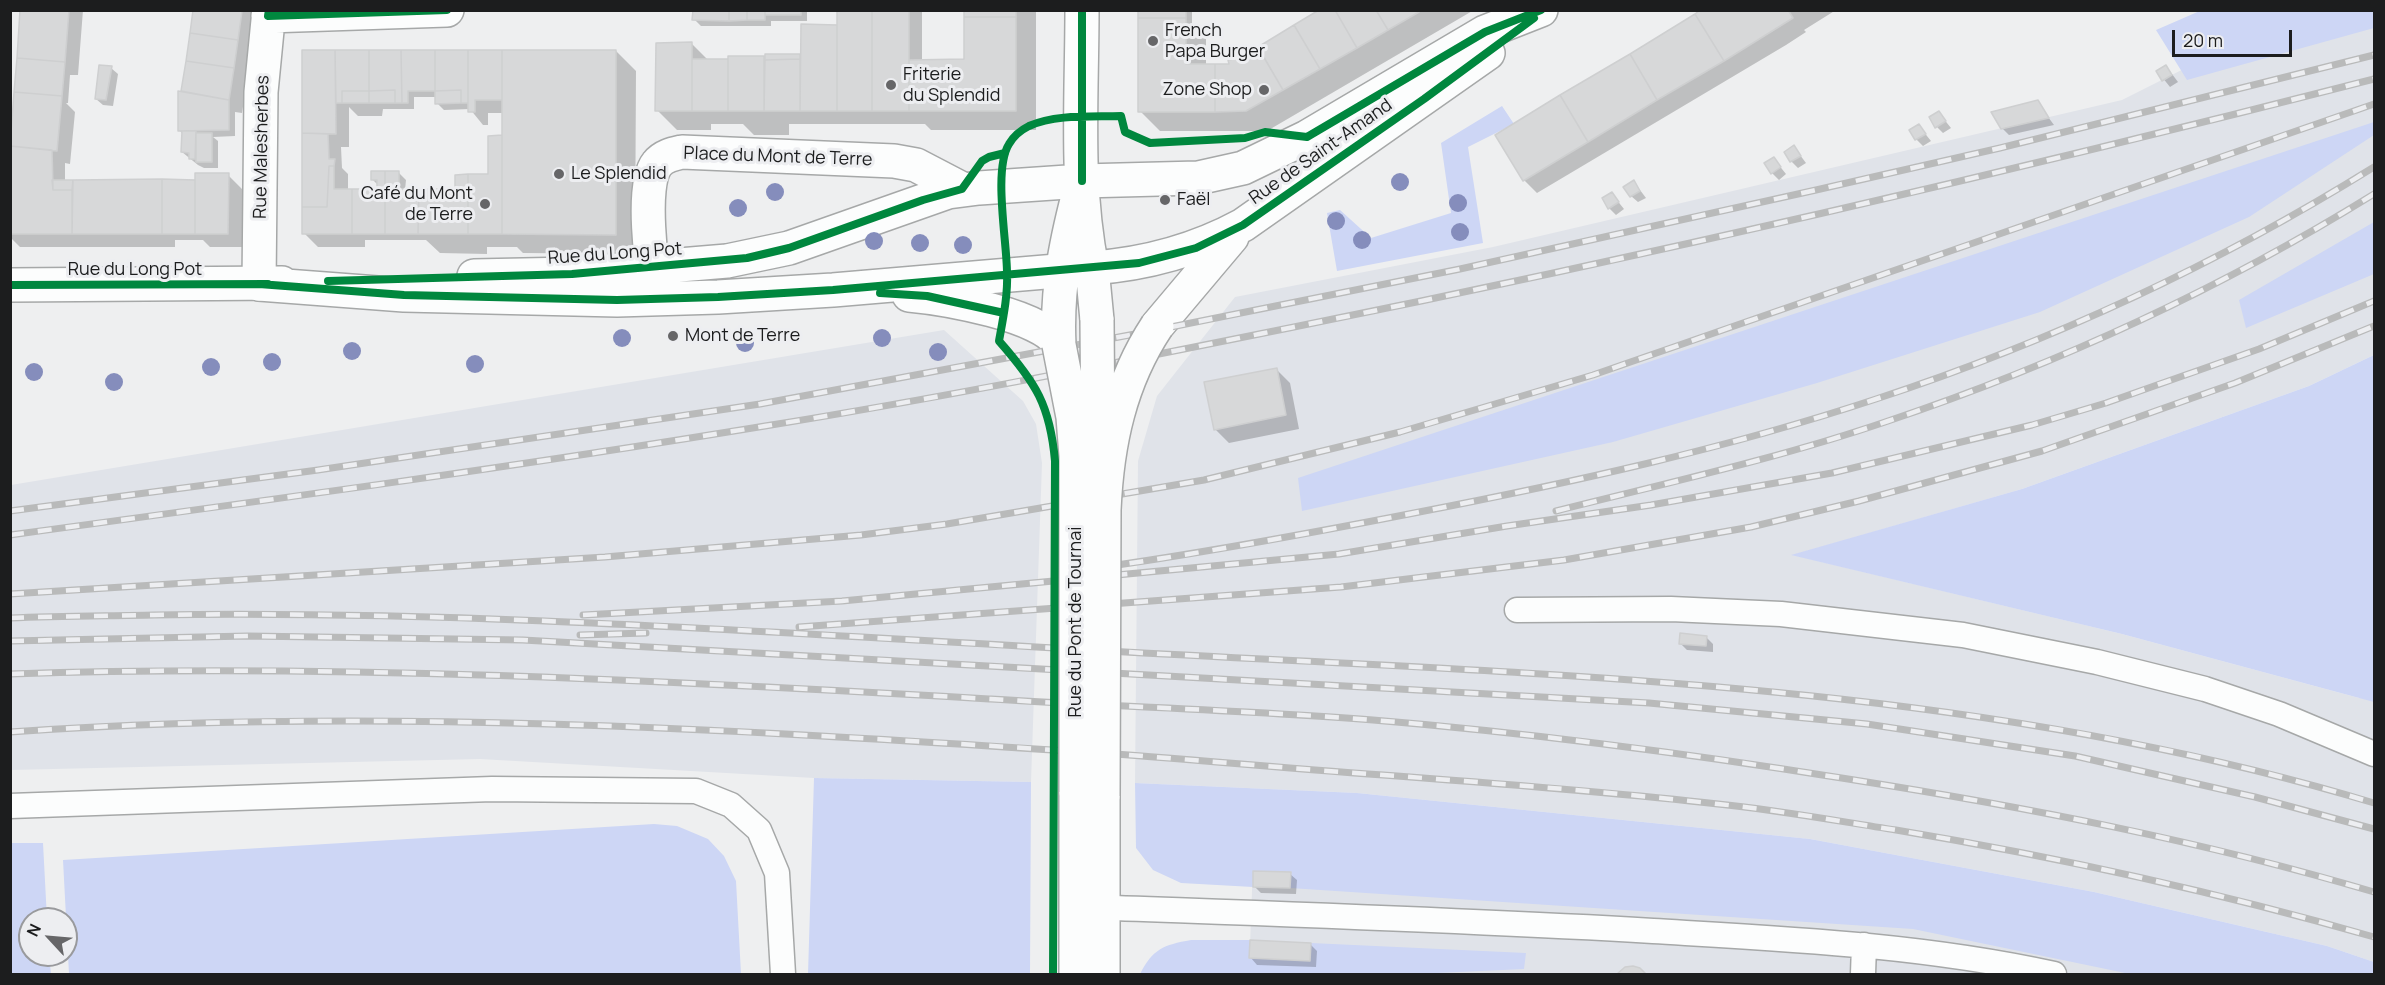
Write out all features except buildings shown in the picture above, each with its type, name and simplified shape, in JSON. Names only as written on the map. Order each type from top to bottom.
[{"type":"street","points":[[268,13],[447,10]]},
{"type":"street","points":[[1077,269],[1067,237],[1082,182],[1082,10]]},
{"type":"street","name":"Rue de Saint-Amand","points":[[1082,182],[1212,176],[1251,165],[1307,137],[1485,32],[1543,10]]},
{"type":"street","name":"Rue de Saint-Amand","points":[[1077,269],[1139,263],[1176,254],[1211,242],[1243,225],[1424,99],[1543,10]]},
{"type":"street","name":"Rue Malesherbes","points":[[259,284],[261,92],[268,13]]},
{"type":"street","name":"Place du Mont de Terre","points":[[654,283],[650,180],[656,164],[667,155],[682,152],[894,161],[916,165],[962,189]]},
{"type":"street","name":"Rue du Long Pot","points":[[654,283],[727,261],[789,248],[923,200],[962,189],[1082,182]]},
{"type":"street","name":"Rue du Pont de Tournai","points":[[1076,975],[1089,907],[1090,794],[1108,452],[1119,405],[1132,368],[1156,326],[1243,225]]},
{"type":"street","name":"Rue du Long Pot","points":[[832,290],[1077,269]]},
{"type":"street","name":"Rue du Pont de Tournai","points":[[1077,269],[1097,320],[1096,415],[1104,510]]},
{"type":"street","name":"Rue du Pont de Tournai","points":[[1077,269],[1058,332],[1073,417],[1076,456],[1090,794]]},
{"type":"street","name":"Rue du Long Pot","points":[[10,285],[259,284],[572,274],[654,283],[927,296],[1004,313],[1030,322],[1054,336],[1058,332]]},
{"type":"street","name":"Rue du Pont de Tournai","points":[[1089,907],[1103,975]]},
{"type":"lane","points":[[1517,610],[1671,609],[1781,614],[1963,635],[2097,663],[2205,689],[2279,714],[2374,754]]},
{"type":"lane","points":[[10,806],[492,789],[696,791],[731,805],[759,830],[777,873],[783,975]]},
{"type":"lane","points":[[1089,907],[1507,922],[1776,938],[1935,952],[2002,963],[2054,975]]},
{"type":"lane","points":[[1863,975],[1864,945]]},
{"type":"shaded area","points":[[2202,10],[2374,11],[2374,28],[2187,80],[2156,30]]},
{"type":"shaded area","points":[[2299,11],[2374,11],[2374,355],[2309,386],[2022,489],[1793,555],[2122,634],[2359,698],[2374,376],[2374,962],[2327,946],[2094,892],[1810,839],[1357,793],[1135,783],[1138,461],[1157,396],[1235,297],[1493,247],[2122,100]]},
{"type":"shaded area","points":[[1502,106],[1514,124],[1468,147],[1483,243],[1337,271],[1327,213],[1340,210],[1371,238],[1451,213],[1441,143]]},
{"type":"shaded area","points":[[2374,122],[2374,135],[2249,217],[2040,312],[1817,383],[1613,442],[1302,511],[1298,478]]},
{"type":"shaded area","points":[[2374,222],[2374,274],[2246,328],[2239,300]]},
{"type":"shaded area","points":[[944,330],[1023,401],[1036,424],[1042,463],[1031,782],[814,778],[480,759],[11,770],[11,485]]},
{"type":"shaded area","points":[[2374,355],[2374,702],[2122,634],[1791,555],[2022,489],[2309,386]]},
{"type":"shaded area","points":[[814,778],[1031,782],[1030,974],[808,974]]},
{"type":"shaded area","points":[[1135,783],[1357,793],[1810,839],[2094,892],[2327,946],[2374,962],[2374,974],[2130,974],[1913,929],[1290,888],[1290,872],[1254,871],[1253,887],[1181,883],[1153,870],[1136,848]]},
{"type":"shaded area","points":[[654,824],[677,826],[708,839],[724,856],[736,881],[741,974],[69,974],[69,967],[78,967],[78,907],[65,907],[63,860]]},
{"type":"shaded area","points":[[1254,836],[1913,914],[2201,974],[1249,974]]},
{"type":"shaded area","points":[[11,843],[43,843],[46,907],[18,907],[18,967],[50,967],[51,974],[11,974]]},
{"type":"shaded area","points":[[1191,940],[1250,940],[1250,958],[1310,961],[1311,943],[1526,953],[1524,969],[1416,974],[1140,974],[1154,954],[1166,946]]},
{"type":"railway","points":[[10,511],[318,470],[760,404],[1151,331],[1460,269],[1816,190],[2000,148],[2374,55]]},
{"type":"railway","points":[[10,535],[577,456],[897,404],[1028,380],[1425,300],[1833,211],[2374,79]]},
{"type":"railway","points":[[10,594],[605,557],[861,535],[947,524],[1204,480],[1400,432],[1593,375],[2374,104]]},
{"type":"railway","points":[[1074,571],[1287,537],[1531,490],[1647,464],[1819,417],[1941,377],[2132,298],[2255,236],[2374,167]]},
{"type":"railway","points":[[1556,511],[1806,447],[1888,421],[2014,375],[2198,292],[2258,261],[2374,194]]},
{"type":"railway","points":[[583,615],[842,601],[1339,554],[1651,505],[1832,473],[2032,425],[2106,403],[2259,349],[2374,301]]},
{"type":"railway","points":[[799,627],[1341,587],[1564,560],[1751,527],[1859,501],[2042,451],[2235,383],[2374,326]]},
{"type":"railway","points":[[10,618],[273,614],[512,620],[1587,677],[1747,690],[1905,707],[2063,730],[2219,762],[2374,803]]},
{"type":"railway","points":[[580,635],[646,633]]},
{"type":"railway","points":[[10,641],[248,636],[523,640],[1649,703],[1867,724],[2075,756],[2255,797],[2374,829]]},
{"type":"railway","points":[[10,674],[133,671],[378,672],[623,680],[1230,711],[1433,725],[1730,761],[1981,801],[2179,841],[2374,892]]},
{"type":"railway","points":[[10,732],[280,721],[414,721],[683,729],[1086,752],[1598,792],[1763,809],[1957,841],[2196,890],[2374,937]]},
{"type":"cycle path","points":[[269,10],[268,16],[447,10]]},
{"type":"cycle path","points":[[1082,10],[1082,181]]},
{"type":"cycle path","points":[[1053,974],[1055,461],[1053,441],[1045,409],[1039,396],[1023,370],[999,341],[1007,281],[1001,188],[1004,156],[1009,144],[1023,130],[1039,122],[1086,116],[1121,116],[1125,132],[1150,143],[1245,138],[1265,132],[1307,137],[1485,32],[1541,10]]},
{"type":"cycle path","points":[[259,284],[404,295],[617,300],[833,290],[1139,263],[1196,248],[1243,225],[1424,99],[1534,18]]},
{"type":"cycle path","points":[[328,281],[572,274],[747,258],[789,248],[923,200],[962,189],[982,161],[1005,153]]},
{"type":"cycle path","points":[[10,285],[268,284]]},
{"type":"cycle path","points":[[880,293],[927,296],[1004,313]]},
{"type":"place","name":"French Papa Burger","points":[[1153,41]]},
{"type":"place","name":"Friterie du Splendid","points":[[891,85]]},
{"type":"place","name":"Zone Shop","points":[[1264,90]]},
{"type":"place","name":"Le Splendid","points":[[559,174]]},
{"type":"place","name":"Faël","points":[[1165,200]]},
{"type":"place","name":"Café du Mont de Terre","points":[[485,204]]},
{"type":"place","name":"Mont de Terre","points":[[673,336]]}]
